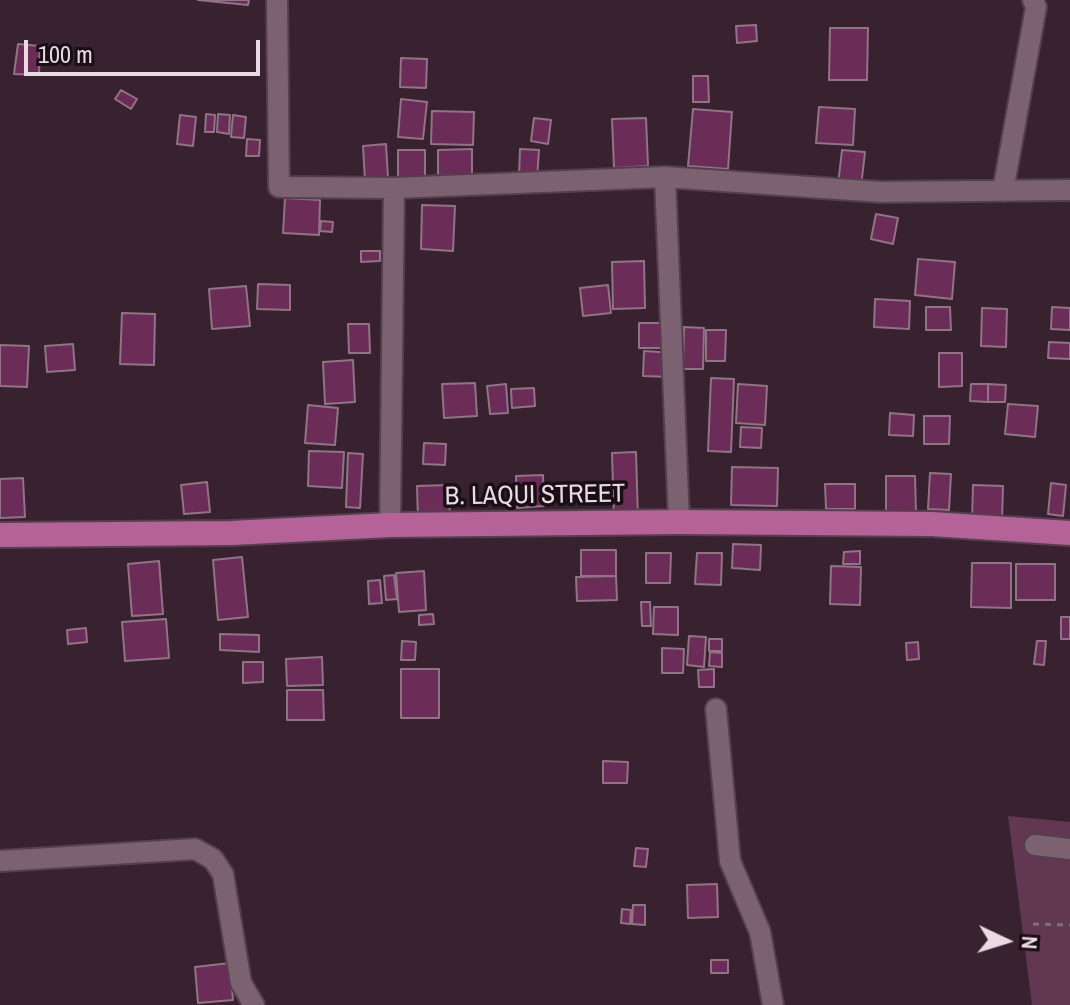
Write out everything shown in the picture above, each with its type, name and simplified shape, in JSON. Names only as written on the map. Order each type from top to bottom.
[{"type":"main road","name":"B. LAQUI STREET","points":[[0,535],[231,533],[390,525],[679,522],[931,524],[1070,533]]},
{"type":"street","points":[[277,0],[279,187],[394,188],[665,177],[881,192],[1070,190]]},
{"type":"street","points":[[1003,191],[1036,7],[1033,0]]},
{"type":"street","points":[[665,177],[679,522]]},
{"type":"street","points":[[390,525],[394,188]]},
{"type":"street","points":[[716,709],[730,861],[760,932],[773,1005]]},
{"type":"street","points":[[1035,845],[1070,849]]},
{"type":"street","points":[[0,861],[195,849],[213,859],[223,874],[241,983],[254,1005]]},
{"type":"path","points":[[1033,924],[1070,925]]},
{"type":"shaded area","points":[[1008,816],[1070,822],[1070,1005],[1032,1005]]},
{"type":"building","points":[[198,0],[249,0],[248,5]]},
{"type":"building","points":[[756,25],[757,41],[737,43],[736,26]]},
{"type":"building","points":[[830,28],[868,28],[867,80],[829,80]]},
{"type":"building","points":[[18,44],[40,46],[39,75],[14,74]]},
{"type":"building","points":[[401,58],[427,59],[426,88],[400,87]]},
{"type":"building","points":[[693,76],[708,76],[709,102],[693,102]]},
{"type":"building","points":[[121,90],[137,99],[131,109],[115,99]]},
{"type":"building","points":[[401,99],[427,102],[423,139],[398,137]]},
{"type":"building","points":[[819,107],[855,109],[853,145],[816,143]]},
{"type":"building","points":[[693,109],[732,112],[728,169],[688,166]]},
{"type":"building","points":[[432,111],[474,112],[473,145],[431,144]]},
{"type":"building","points":[[206,114],[215,115],[214,132],[205,132]]},
{"type":"building","points":[[218,114],[230,115],[229,134],[217,132]]},
{"type":"building","points":[[180,115],[196,117],[193,146],[177,144]]},
{"type":"building","points":[[233,115],[246,117],[244,138],[231,137]]},
{"type":"building","points":[[534,118],[551,120],[548,144],[531,141]]},
{"type":"building","points":[[646,118],[648,166],[614,168],[612,119]]},
{"type":"building","points":[[247,139],[260,140],[259,156],[246,156]]},
{"type":"building","points":[[386,144],[388,178],[365,180],[363,146]]},
{"type":"building","points":[[472,149],[472,181],[438,182],[438,150]]},
{"type":"building","points":[[520,149],[539,150],[537,179],[519,178]]},
{"type":"building","points":[[398,150],[425,150],[425,182],[398,182]]},
{"type":"building","points":[[842,150],[865,152],[861,187],[838,185]]},
{"type":"building","points":[[285,198],[320,200],[319,235],[283,233]]},
{"type":"building","points":[[422,205],[455,206],[453,251],[421,249]]},
{"type":"building","points":[[876,214],[898,218],[893,244],[871,239]]},
{"type":"building","points":[[321,221],[333,222],[332,232],[320,231]]},
{"type":"building","points":[[361,251],[380,251],[380,261],[361,262]]},
{"type":"building","points":[[918,259],[955,262],[952,299],[915,295]]},
{"type":"building","points":[[644,261],[645,308],[613,309],[612,262]]},
{"type":"building","points":[[258,284],[290,285],[290,310],[257,309]]},
{"type":"building","points":[[608,285],[611,313],[583,316],[580,288]]},
{"type":"building","points":[[246,286],[250,326],[212,329],[209,289]]},
{"type":"building","points":[[875,299],[910,301],[909,329],[874,327]]},
{"type":"building","points":[[926,307],[950,307],[951,330],[926,330]]},
{"type":"building","points":[[1052,307],[1070,308],[1070,330],[1051,329]]},
{"type":"building","points":[[982,308],[1007,309],[1006,347],[981,346]]},
{"type":"building","points":[[122,313],[155,314],[154,365],[120,364]]},
{"type":"building","points":[[639,323],[668,323],[668,348],[639,348]]},
{"type":"building","points":[[348,324],[369,324],[370,353],[349,353]]},
{"type":"building","points":[[684,327],[704,328],[703,369],[683,369]]},
{"type":"building","points":[[706,330],[726,330],[725,361],[706,361]]},
{"type":"building","points":[[1049,342],[1070,343],[1070,359],[1048,358]]},
{"type":"building","points":[[73,344],[75,370],[47,372],[45,346]]},
{"type":"building","points":[[0,345],[29,346],[27,387],[0,386]]},
{"type":"building","points":[[644,351],[673,353],[672,377],[643,376]]},
{"type":"building","points":[[939,353],[962,353],[962,386],[939,387]]},
{"type":"building","points":[[353,360],[355,402],[325,404],[323,362]]},
{"type":"building","points":[[711,378],[734,379],[731,452],[708,451]]},
{"type":"building","points":[[475,383],[477,416],[444,418],[442,384]]},
{"type":"building","points":[[506,384],[508,413],[490,414],[487,386]]},
{"type":"building","points":[[738,384],[767,386],[765,425],[736,423]]},
{"type":"building","points":[[971,384],[988,384],[988,402],[970,401]]},
{"type":"building","points":[[988,384],[1006,385],[1005,402],[988,402]]},
{"type":"building","points":[[534,388],[535,406],[512,408],[511,389]]},
{"type":"building","points":[[1008,404],[1038,406],[1035,437],[1005,434]]},
{"type":"building","points":[[308,405],[338,408],[335,445],[305,443]]},
{"type":"building","points":[[890,413],[914,415],[913,436],[889,435]]},
{"type":"building","points":[[924,416],[950,416],[949,444],[924,444]]},
{"type":"building","points":[[741,427],[762,428],[761,448],[740,447]]},
{"type":"building","points":[[424,443],[446,444],[445,465],[423,464]]},
{"type":"building","points":[[309,451],[344,452],[342,488],[308,486]]},
{"type":"building","points":[[636,452],[638,519],[614,520],[612,453]]},
{"type":"building","points":[[348,453],[363,454],[360,508],[346,507]]},
{"type":"building","points":[[732,467],[778,468],[777,506],[731,505]]},
{"type":"building","points":[[930,473],[951,474],[949,510],[928,509]]},
{"type":"building","points":[[543,475],[544,506],[517,508],[516,476]]},
{"type":"building","points":[[886,476],[915,476],[916,514],[886,515]]},
{"type":"building","points":[[23,478],[25,517],[0,518],[0,479]]},
{"type":"building","points":[[207,482],[210,512],[184,514],[181,485]]},
{"type":"building","points":[[1051,483],[1066,485],[1063,516],[1048,514]]},
{"type":"building","points":[[825,484],[855,484],[855,509],[826,509]]},
{"type":"building","points":[[449,485],[450,520],[418,521],[417,486]]},
{"type":"building","points":[[973,485],[1003,486],[1002,521],[972,520]]},
{"type":"building","points":[[733,544],[761,545],[760,570],[732,568]]},
{"type":"building","points":[[581,550],[616,550],[616,576],[581,576]]},
{"type":"building","points":[[860,551],[860,564],[843,564],[844,552]]},
{"type":"building","points":[[646,553],[671,553],[670,583],[646,583]]},
{"type":"building","points":[[697,553],[722,553],[721,585],[695,584]]},
{"type":"building","points":[[242,557],[248,617],[218,620],[213,560]]},
{"type":"building","points":[[159,561],[163,614],[132,616],[128,564]]},
{"type":"building","points":[[972,563],[1011,563],[1011,608],[971,607]]},
{"type":"building","points":[[1016,564],[1055,564],[1055,600],[1016,600]]},
{"type":"building","points":[[831,566],[861,567],[860,605],[830,604]]},
{"type":"building","points":[[424,571],[426,610],[399,612],[396,573]]},
{"type":"building","points":[[394,575],[397,599],[386,600],[384,576]]},
{"type":"building","points":[[616,576],[617,600],[577,601],[576,577]]},
{"type":"building","points":[[380,580],[382,603],[369,604],[368,581]]},
{"type":"building","points":[[641,602],[650,602],[651,626],[642,626]]},
{"type":"building","points":[[654,607],[678,607],[678,635],[653,634]]},
{"type":"building","points":[[433,614],[434,624],[419,625],[419,615]]},
{"type":"building","points":[[1061,617],[1070,617],[1070,639],[1061,639]]},
{"type":"building","points":[[166,619],[169,658],[125,661],[122,622]]},
{"type":"building","points":[[86,628],[87,642],[68,644],[67,630]]},
{"type":"building","points":[[220,634],[259,635],[259,652],[220,650]]},
{"type":"building","points":[[689,636],[706,637],[704,667],[687,665]]},
{"type":"building","points":[[709,639],[722,639],[722,651],[709,651]]},
{"type":"building","points":[[402,641],[416,642],[415,660],[401,660]]},
{"type":"building","points":[[1037,641],[1046,641],[1044,665],[1034,664]]},
{"type":"building","points":[[918,642],[919,659],[907,660],[906,643]]},
{"type":"building","points":[[662,648],[684,649],[683,673],[662,673]]},
{"type":"building","points":[[710,652],[722,653],[722,667],[709,666]]},
{"type":"building","points":[[322,657],[323,685],[287,686],[286,659]]},
{"type":"building","points":[[243,662],[263,662],[263,682],[243,683]]},
{"type":"building","points":[[401,669],[439,669],[439,718],[401,718]]},
{"type":"building","points":[[714,669],[714,687],[699,687],[698,670]]},
{"type":"building","points":[[287,690],[323,690],[324,720],[287,720]]},
{"type":"building","points":[[603,761],[628,762],[627,783],[603,783]]},
{"type":"building","points":[[636,848],[648,849],[646,867],[634,866]]},
{"type":"building","points":[[717,884],[718,917],[688,918],[687,885]]},
{"type":"building","points":[[633,905],[645,905],[645,925],[632,924]]},
{"type":"building","points":[[622,909],[631,910],[630,924],[621,923]]},
{"type":"building","points":[[711,960],[728,960],[728,973],[711,973]]},
{"type":"building","points":[[230,963],[233,1000],[198,1003],[195,967]]}]
